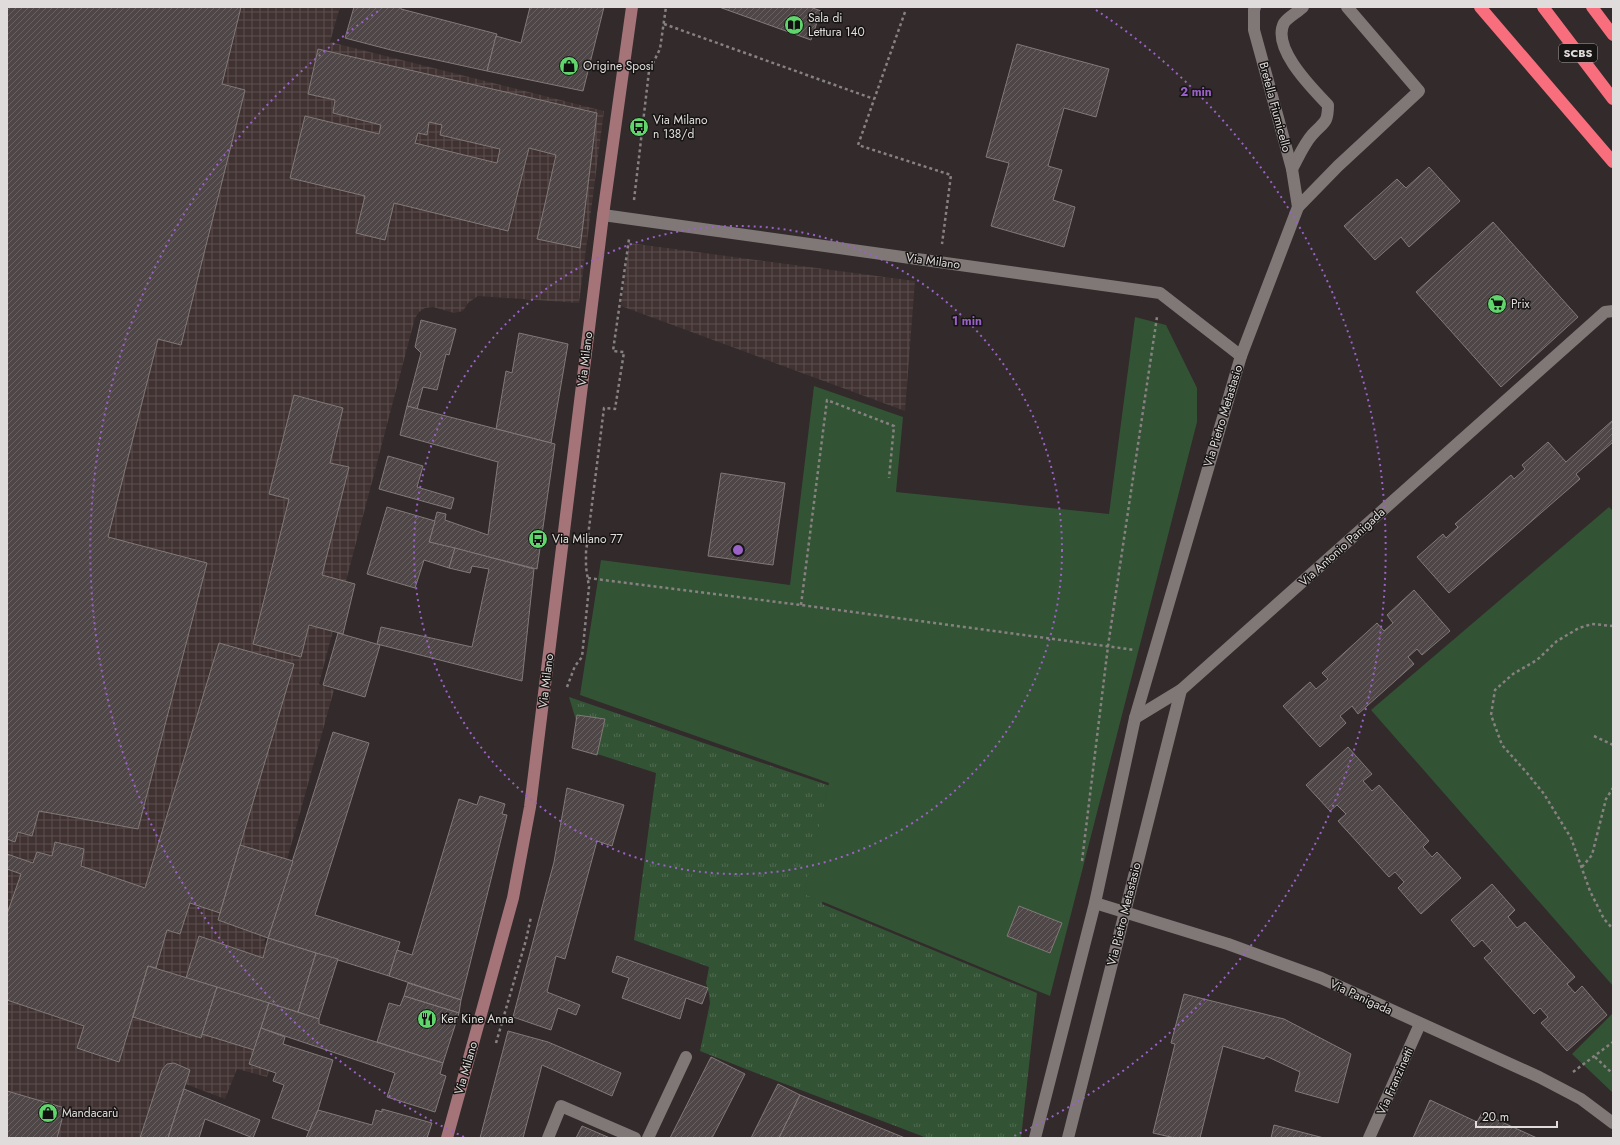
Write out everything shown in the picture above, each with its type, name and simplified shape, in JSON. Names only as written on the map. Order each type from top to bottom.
[{"type":"highway","points":[[1480,7],[1613,162]]},
{"type":"highway","name":"SCBS","points":[[1543,7],[1613,99]]},
{"type":"highway","points":[[1592,7],[1613,35]]},
{"type":"main road","name":"Via Milano","points":[[447,1138],[513,898],[530,807],[603,215],[632,7]]},
{"type":"street","name":"Bretella Fiumicello","points":[[1255,7],[1254,30],[1292,169],[1298,207]]},
{"type":"street","points":[[1292,169],[1312,135],[1324,124],[1328,115],[1328,105],[1311,87],[1291,60],[1284,46],[1282,32],[1285,23],[1303,7]]},
{"type":"street","points":[[1298,207],[1338,166],[1419,91],[1347,7]]},
{"type":"street","name":"Via Pietro Metastasio","points":[[1154,653],[1241,356],[1298,207]]},
{"type":"street","name":"Via Milano","points":[[603,215],[1160,292]]},
{"type":"street","points":[[1160,292],[1241,356]]},
{"type":"street","name":"Via Antonio Panigada","points":[[1135,718],[1181,690],[1605,312],[1613,311]]},
{"type":"street","points":[[1035,1138],[1095,902],[1135,718],[1154,653]]},
{"type":"street","name":"Via Pietro Metastasio","points":[[1068,1138],[1181,690]]},
{"type":"street","name":"Via Panigada","points":[[1095,902],[1228,944],[1321,978],[1539,1077],[1581,1099],[1613,1123]]},
{"type":"street","name":"Via Franzinetti","points":[[1369,1138],[1420,1024]]},
{"type":"street","points":[[648,1138],[686,1057]]},
{"type":"street","points":[[548,1138],[561,1106],[635,1138]]},
{"type":"path","points":[[905,12],[858,145],[951,175],[940,262]]},
{"type":"path","points":[[664,24],[874,99]]},
{"type":"path","points":[[1081,867],[1108,646],[1160,292]]},
{"type":"path","points":[[801,605],[827,400],[894,426],[889,478]]},
{"type":"path","points":[[588,578],[801,605],[1154,653]]},
{"type":"path","points":[[1613,626],[1592,624],[1568,633],[1557,641],[1537,660],[1513,674],[1495,690],[1491,715],[1502,745],[1544,794],[1572,838],[1590,891],[1604,919],[1613,929]]},
{"type":"path","points":[[1594,736],[1613,745]]},
{"type":"path","points":[[1582,866],[1592,855],[1606,799],[1613,788]]},
{"type":"path","points":[[1554,1085],[1613,1042]]},
{"type":"path","points":[[1595,1056],[1613,1074]]},
{"type":"shaded area","points":[[7,7],[340,7],[330,42],[604,111],[579,303],[478,296],[468,303],[463,311],[454,313],[433,307],[425,308],[419,312],[415,318],[319,684],[334,690],[264,943],[302,964],[267,1077],[237,1069],[225,1099],[180,1082],[161,1138],[7,1138]]},
{"type":"shaded area","points":[[629,243],[915,281],[905,411],[621,306]]},
{"type":"green space","points":[[1135,317],[1166,325],[1197,388],[1197,422],[1050,996],[804,894],[829,783],[580,695],[601,560],[790,585],[814,386],[903,417],[896,492],[1109,514]]},
{"type":"green space","points":[[1609,507],[1613,511],[1613,986],[1371,710]]},
{"type":"green space","points":[[569,697],[851,793],[822,904],[1037,993],[1021,1138],[927,1138],[700,1051],[710,1003],[706,983],[709,967],[634,940],[656,773],[585,750]]},
{"type":"green space","points":[[1613,1013],[1613,1093],[1572,1054]]},
{"type":"building","points":[[7,7],[241,7],[222,84],[245,90],[181,345],[158,339],[108,537],[207,563],[138,829],[39,811],[32,836],[18,832],[15,842],[7,839]]},
{"type":"building","points":[[354,7],[401,7],[401,9],[497,34],[487,71],[391,50],[345,38]]},
{"type":"building","points":[[530,7],[604,7],[583,91],[487,71],[496,36],[521,43]]},
{"type":"building","name":"Sala di Lettura 140","points":[[719,7],[810,7],[821,11],[811,40]]},
{"type":"building","points":[[1017,44],[1109,69],[1096,117],[1064,108],[1048,166],[1062,170],[1053,200],[1075,207],[1064,247],[991,226],[1009,163],[986,157]]},
{"type":"building","points":[[318,49],[597,113],[580,248],[537,239],[556,155],[529,148],[508,231],[394,203],[385,240],[356,233],[365,196],[290,178],[305,116],[379,134],[381,125],[333,113],[335,100],[308,94]],"holes":[[[429,122],[442,125],[440,135],[500,149],[497,163],[415,143],[418,133],[427,135]]]},
{"type":"building","points":[[1429,167],[1460,201],[1409,247],[1401,237],[1375,260],[1344,226],[1397,179],[1406,188]]},
{"type":"building","name":"Prix","points":[[1493,222],[1578,317],[1501,387],[1416,292]]},
{"type":"building","points":[[421,320],[456,329],[449,355],[446,354],[437,390],[423,387],[417,409],[407,406],[421,353],[415,347]]},
{"type":"building","points":[[519,333],[568,344],[551,443],[496,429],[506,371],[512,373]]},
{"type":"building","points":[[294,395],[343,408],[330,463],[349,467],[322,575],[355,584],[343,634],[309,625],[301,657],[253,644],[289,499],[269,494]]},
{"type":"building","points":[[407,406],[555,444],[537,569],[429,542],[437,512],[446,514],[445,520],[488,535],[498,462],[400,435]]},
{"type":"building","points":[[1613,420],[1613,442],[1576,474],[1580,479],[1449,593],[1417,557],[1443,534],[1446,538],[1458,527],[1455,524],[1511,475],[1514,479],[1525,469],[1522,465],[1548,442],[1566,462]]},
{"type":"building","points":[[388,456],[423,466],[417,487],[454,498],[451,509],[379,489]]},
{"type":"building","points":[[721,473],[785,483],[773,565],[708,556]]},
{"type":"building","points":[[387,507],[435,521],[429,542],[455,548],[449,568],[424,560],[415,588],[367,574]]},
{"type":"building","points":[[455,548],[534,569],[522,681],[377,644],[381,627],[472,647],[489,569],[472,566],[470,573],[449,568]]},
{"type":"building","points":[[1414,590],[1450,631],[1422,655],[1417,649],[1408,657],[1414,664],[1358,714],[1352,706],[1340,716],[1346,723],[1320,747],[1283,706],[1310,682],[1316,689],[1328,679],[1322,673],[1377,623],[1384,631],[1393,623],[1387,615]]},
{"type":"building","points":[[338,633],[380,645],[365,697],[323,685]]},
{"type":"building","points":[[219,643],[294,664],[220,913],[190,903],[180,934],[167,930],[156,968],[148,966],[119,1062],[77,1048],[84,1026],[7,1000],[7,914],[21,874],[7,869],[7,854],[33,863],[37,852],[52,856],[55,842],[84,849],[81,866],[145,888]]},
{"type":"building","points":[[577,715],[605,719],[597,755],[572,748]]},
{"type":"building","points":[[333,732],[369,743],[315,915],[400,942],[389,976],[268,938]]},
{"type":"building","points":[[1348,747],[1372,774],[1363,781],[1372,791],[1379,785],[1429,841],[1423,847],[1432,857],[1437,852],[1461,878],[1421,914],[1398,888],[1404,882],[1395,872],[1389,877],[1338,821],[1346,814],[1337,805],[1330,811],[1306,785]]},
{"type":"building","points":[[567,788],[624,805],[612,846],[597,841],[565,959],[556,956],[547,992],[580,1005],[576,1015],[558,1008],[551,1030],[513,1017],[554,862]]},
{"type":"building","points":[[480,796],[505,804],[502,814],[507,815],[461,1000],[389,976],[397,950],[412,955],[459,799],[477,805]]},
{"type":"building","points":[[240,845],[293,861],[268,938],[218,920]]},
{"type":"building","points":[[1492,884],[1515,910],[1508,917],[1517,928],[1525,922],[1575,977],[1567,984],[1575,993],[1582,986],[1607,1015],[1567,1051],[1541,1023],[1548,1017],[1540,1008],[1534,1014],[1484,958],[1492,951],[1482,940],[1474,947],[1451,920]]},
{"type":"building","points":[[1019,906],[1062,923],[1050,953],[1007,936]]},
{"type":"building","points":[[199,936],[263,958],[268,938],[316,953],[298,1012],[186,978]]},
{"type":"building","points":[[316,953],[338,959],[319,1019],[298,1012]]},
{"type":"building","points":[[617,956],[708,988],[702,1004],[686,998],[680,1019],[622,998],[629,978],[612,972]]},
{"type":"building","points":[[148,966],[217,987],[201,1038],[133,1017]]},
{"type":"building","points":[[408,983],[461,1000],[459,1013],[404,996]]},
{"type":"building","points":[[217,987],[269,1003],[254,1050],[202,1034]]},
{"type":"building","points":[[1184,994],[1284,1019],[1351,1054],[1338,1103],[1295,1091],[1300,1072],[1266,1056],[1264,1059],[1223,1046],[1200,1138],[1175,1138],[1153,1133],[1175,1044],[1171,1043]]},
{"type":"building","points":[[404,996],[459,1013],[443,1063],[377,1042],[389,1003],[400,1006]]},
{"type":"building","points":[[269,1003],[319,1019],[319,1024],[443,1063],[440,1074],[446,1076],[435,1112],[387,1097],[395,1073],[261,1028]]},
{"type":"building","points":[[261,1028],[285,1037],[283,1044],[333,1060],[318,1110],[309,1131],[272,1118],[284,1085],[273,1081],[276,1073],[249,1064]]},
{"type":"building","points":[[508,1031],[548,1042],[621,1073],[612,1096],[542,1065],[523,1138],[480,1138]]},
{"type":"building","points":[[711,1057],[745,1074],[712,1138],[670,1138]]},
{"type":"building","points":[[174,1063],[190,1070],[168,1138],[140,1138],[162,1070],[167,1064]]},
{"type":"building","points":[[778,1084],[800,1095],[779,1138],[751,1138]]},
{"type":"building","points":[[184,1089],[260,1120],[253,1138],[205,1119],[199,1138],[168,1138]]},
{"type":"building","points":[[7,1091],[65,1108],[57,1138],[7,1138]]},
{"type":"building","points":[[800,1095],[905,1138],[779,1138]]},
{"type":"building","points":[[1430,1100],[1477,1122],[1482,1113],[1537,1138],[1413,1138]]},
{"type":"building","points":[[382,1109],[432,1123],[427,1138],[306,1138],[318,1110],[372,1125],[376,1110],[382,1112]]},
{"type":"building","points":[[1274,1125],[1324,1138],[1271,1138]]},
{"type":"building","points":[[582,1126],[610,1138],[576,1138]]},
{"type":"place","name":"Sala di Lettura 140","points":[[794,25]]},
{"type":"place","name":"Origine Sposi","points":[[569,66]]},
{"type":"place","name":"Via Milano n 138/d","points":[[639,127]]},
{"type":"place","name":"Prix","points":[[1497,304]]},
{"type":"place","name":"Via Milano 77","points":[[538,539]]},
{"type":"place","name":"Ker Kine Anna","points":[[427,1019]]},
{"type":"place","name":"Mandacarù","points":[[48,1113]]}]
